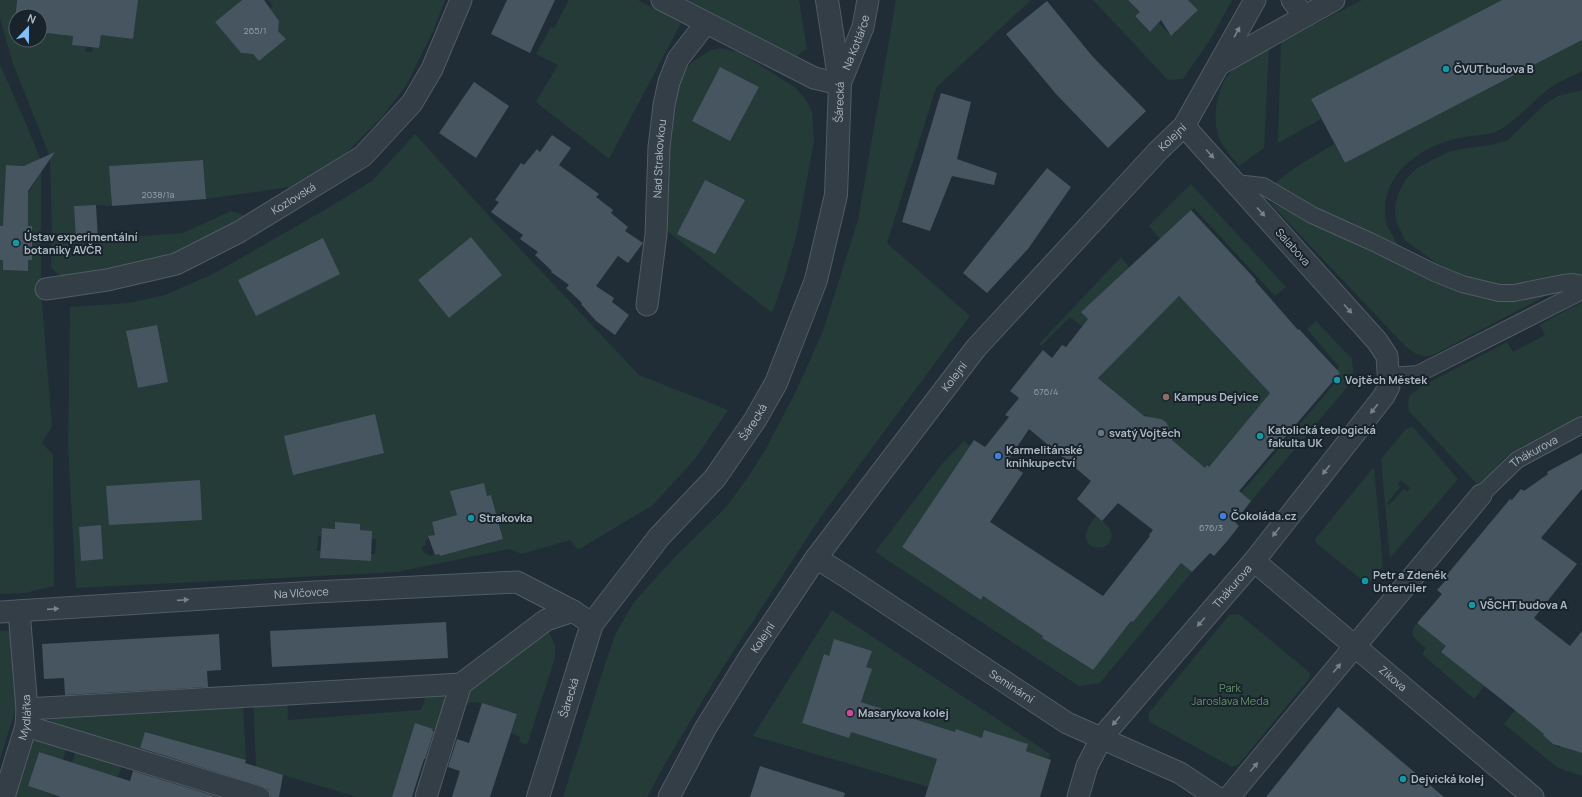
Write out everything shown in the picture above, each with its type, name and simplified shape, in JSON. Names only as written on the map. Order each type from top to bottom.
[{"type":"street","name":"Kozlovská","points":[[46,289],[107,280],[176,264],[239,232],[363,156],[412,103],[432,69],[461,0]]},
{"type":"street","points":[[662,0],[814,78],[840,84]]},
{"type":"street","name":"Šárecká","points":[[538,797],[592,624],[659,537],[715,478],[755,420],[776,384],[816,280],[836,195],[840,84],[827,0]]},
{"type":"street","name":"Na Kotlářce","points":[[840,84],[863,27],[868,0]]},
{"type":"street","name":"Kolejní","points":[[669,797],[705,729],[749,658],[816,558],[976,348],[1159,150],[1184,126],[1255,0]]},
{"type":"street","points":[[1220,64],[1298,8],[1334,0]]},
{"type":"street","name":"Nad Strakovkou","points":[[647,305],[656,234],[659,147],[664,105],[669,82],[678,59],[706,23]]},
{"type":"street","name":"Salabova","points":[[1184,126],[1377,341],[1387,356],[1389,376]]},
{"type":"street","points":[[1235,183],[1263,186],[1312,215],[1435,273],[1462,284],[1499,293],[1514,292],[1563,283],[1573,282],[1582,284]]},
{"type":"street","points":[[1389,376],[1418,374],[1582,291]]},
{"type":"street","name":"Thákurova","points":[[1078,797],[1087,766],[1102,737],[1254,561],[1384,396],[1389,386],[1389,376]]},
{"type":"street","name":"Thákurova","points":[[1229,797],[1481,495],[1516,460],[1582,425]]},
{"type":"street","name":"Seminární","points":[[816,558],[1067,722],[1180,773],[1216,797]]},
{"type":"street","name":"Zikova","points":[[1254,561],[1533,797]]},
{"type":"street","name":"Na Vlčovce","points":[[10,611],[315,592],[517,582],[573,611],[592,624]]},
{"type":"street","name":"Mydlářka","points":[[4,797],[27,717],[10,611]]},
{"type":"street","points":[[27,717],[461,684],[546,620],[573,611]]},
{"type":"street","points":[[426,797],[461,684]]},
{"type":"street","points":[[27,717],[259,797]]},
{"type":"green space","points":[[0,0],[17,0],[16,8],[8,8],[8,47],[0,18]]},
{"type":"green space","points":[[135,0],[242,0],[215,22],[241,53],[249,54],[251,52],[259,61],[286,39],[277,30],[279,21],[270,8],[273,6],[268,0],[445,0],[434,29],[407,84],[382,117],[347,152],[297,186],[206,199],[203,160],[110,166],[112,206],[74,206],[76,241],[183,233],[231,211],[250,217],[181,251],[113,272],[61,277],[51,267],[52,234],[50,157],[12,61],[8,48],[48,48],[48,33],[73,36],[72,45],[86,47],[85,51],[92,52],[93,47],[99,48],[101,35],[133,39]]},
{"type":"green space","points":[[569,0],[638,0],[681,23],[609,159],[536,102],[558,65],[536,54],[551,27],[554,28]]},
{"type":"green space","points":[[688,0],[799,0],[807,49],[795,57]]},
{"type":"green space","points":[[896,0],[1031,0],[936,88],[887,243],[970,316],[820,518],[716,678],[647,797],[563,797],[616,633],[634,602],[674,558],[726,507],[746,480],[764,452],[796,391],[823,331],[858,220]]},
{"type":"green space","points":[[1093,0],[1128,0],[1140,12],[1135,16],[1149,32],[1159,23],[1171,36],[1198,10],[1188,0],[1232,0],[1212,37],[1183,79],[1168,80]]},
{"type":"green space","points":[[1362,0],[1502,0],[1311,99],[1321,119],[1278,143],[1281,42]]},
{"type":"green space","points":[[1582,40],[1582,71],[1551,87],[1502,128],[1492,133],[1458,138],[1434,146],[1424,151],[1404,166],[1391,185],[1385,208],[1386,223],[1401,250],[1380,241],[1271,186],[1296,167],[1334,144],[1345,163]]},
{"type":"green space","points":[[1269,46],[1264,148],[1239,166],[1219,138],[1216,113],[1219,94],[1226,78],[1235,68],[1254,54]]},
{"type":"green space","points":[[721,48],[741,53],[796,88],[806,100],[812,112],[814,141],[797,233],[785,276],[772,313],[661,226],[670,125],[678,81],[691,63],[709,51]]},
{"type":"green space","points":[[0,65],[41,161],[41,291],[52,426],[42,443],[53,455],[54,586],[25,593],[0,594],[0,260],[3,260],[3,270],[28,271],[28,260],[32,260],[32,226],[0,226]],"holes":[[[40,163],[39,175],[28,193],[5,192],[6,165],[24,166]]]},
{"type":"green space","points":[[1582,90],[1582,276],[1502,287],[1452,275],[1405,240],[1396,221],[1395,207],[1398,194],[1406,179],[1416,169],[1449,152],[1491,145],[1508,140],[1544,105],[1558,96]]},
{"type":"green space","points":[[415,134],[490,217],[639,375],[728,410],[695,459],[653,505],[578,550],[570,540],[522,554],[509,549],[397,572],[76,588],[68,448],[70,307],[129,303],[165,295],[213,274],[372,181]],"holes":[[[471,237],[501,275],[449,318],[418,280]],[[127,331],[167,382],[138,388]],[[484,483],[487,496],[491,495],[503,539],[440,556],[439,554],[429,556],[428,554],[424,553],[422,549],[423,546],[426,545],[425,541],[428,540],[428,536],[435,535],[432,522],[457,515],[451,491]],[[335,523],[360,530],[372,531],[372,539],[376,539],[375,554],[371,554],[371,561],[321,558],[321,551],[317,551],[318,536],[322,536],[322,528],[335,529]]]},
{"type":"green space","points":[[1191,184],[1286,287],[1275,296],[1194,208],[1160,239],[1149,226]]},
{"type":"green space","points":[[1268,201],[1436,280],[1553,292],[1433,355],[1419,355],[1406,347]]},
{"type":"green space","points":[[1121,257],[1130,268],[1082,312],[1088,319],[1082,326],[1070,317],[1041,346],[1039,344]]},
{"type":"green space","points":[[1179,296],[1270,393],[1209,467],[1207,465],[1196,479],[1192,457],[1172,440],[1173,438],[1169,434],[1166,423],[1158,418],[1150,419],[1146,414],[1144,416],[1083,365]]},
{"type":"green space","points":[[1582,302],[1582,415],[1513,451],[1503,459],[1482,484],[1476,483],[1409,411],[1409,396],[1422,386],[1507,342],[1513,352],[1545,335],[1539,325]]},
{"type":"green space","points":[[1316,321],[1352,359],[1354,379],[1251,501],[1241,493],[1339,378],[1337,370],[1339,367],[1307,329]]},
{"type":"green space","points":[[1413,427],[1458,479],[1390,558],[1381,459],[1407,428]],"holes":[[[1401,480],[1410,488],[1407,491],[1404,489],[1389,505],[1387,503],[1401,486],[1398,484]]]},
{"type":"green space","points":[[964,441],[970,446],[902,547],[981,600],[983,596],[1043,636],[1042,638],[1092,670],[1131,621],[1133,622],[1181,563],[1192,572],[1100,683],[1079,686],[875,552],[942,464]]},
{"type":"green space","points":[[1374,467],[1383,566],[1368,585],[1316,543],[1315,539]]},
{"type":"green space","points":[[1096,516],[1107,525],[1111,532],[1111,540],[1107,545],[1101,548],[1094,547],[1089,544],[1086,538],[1088,529]]},
{"type":"green space","points":[[832,610],[1050,754],[1048,759],[1026,751],[1028,744],[984,730],[982,738],[955,732],[861,702],[871,669],[866,667],[871,651],[834,640],[829,656],[824,654],[802,723],[849,738],[851,732],[946,762],[946,792],[753,736]]},
{"type":"green space","name":"Park Jaroslava Meda","points":[[1239,614],[1309,672],[1310,675],[1308,680],[1239,764],[1232,767],[1150,722],[1148,714],[1229,615]]},
{"type":"green space","points":[[1417,623],[1446,646],[1441,652],[1485,686],[1474,699],[1422,654],[1426,648],[1416,640],[1413,634],[1414,627]]},
{"type":"green space","points":[[547,628],[555,645],[555,658],[527,745],[519,742],[520,737],[511,733],[517,714],[476,702],[469,703],[463,707],[476,683]]},
{"type":"green space","points":[[14,630],[18,702],[0,759],[0,631]]},
{"type":"green space","points":[[428,689],[441,692],[448,705],[440,732],[416,724],[392,797],[357,797],[263,769],[257,784],[253,699],[287,697],[288,720],[419,710],[422,708]]},
{"type":"green space","points":[[243,706],[246,760],[145,732],[139,751],[64,728],[42,716]]},
{"type":"green space","points":[[1515,710],[1559,748],[1563,743],[1572,750],[1582,753],[1582,776],[1558,768],[1504,724]]},
{"type":"green space","points":[[36,737],[67,745],[63,760],[39,752],[28,786],[53,795],[53,797],[11,797],[29,741]]},
{"type":"green space","points":[[77,748],[123,763],[118,777],[72,763]]},
{"type":"building","points":[[17,0],[138,0],[133,39],[101,35],[99,48],[72,45],[73,36],[48,33],[48,8],[16,8]]},
{"type":"building","points":[[242,0],[264,0],[279,21],[278,31],[286,39],[259,61],[253,54],[241,53],[215,22]]},
{"type":"building","points":[[507,0],[555,0],[530,53],[491,34]]},
{"type":"building","points":[[1128,0],[1188,0],[1198,10],[1171,36],[1161,20],[1150,32],[1135,16],[1140,12]]},
{"type":"building","name":"ČVUT budova B","points":[[1502,0],[1582,0],[1582,40],[1345,163],[1311,99]]},
{"type":"building","points":[[1047,1],[1093,57],[1146,111],[1108,148],[1056,94],[1006,34]]},
{"type":"building","points":[[720,67],[759,87],[730,141],[692,121]]},
{"type":"building","points":[[474,82],[509,106],[476,158],[439,133]]},
{"type":"building","points":[[941,93],[971,102],[957,159],[997,173],[994,185],[952,176],[930,231],[902,222]]},
{"type":"building","points":[[552,135],[571,148],[559,165],[599,194],[596,197],[613,210],[611,213],[628,227],[625,231],[643,243],[628,263],[618,256],[596,286],[614,298],[612,302],[629,315],[615,335],[596,321],[581,304],[582,303],[566,288],[569,285],[551,272],[552,271],[535,255],[538,252],[520,239],[523,235],[491,212],[499,202],[495,200],[521,163],[524,165],[537,149],[540,152]]},
{"type":"building","points":[[55,152],[28,191],[28,226],[32,226],[32,260],[28,260],[28,271],[3,270],[3,260],[0,260],[0,226],[3,226],[6,165],[24,166]]},
{"type":"building","points":[[203,160],[206,199],[112,206],[109,166]]},
{"type":"building","points":[[1047,168],[1071,187],[1028,249],[987,293],[963,273]]},
{"type":"building","points":[[705,180],[745,200],[715,254],[677,234]]},
{"type":"building","points":[[96,205],[98,239],[76,241],[74,206]]},
{"type":"building","name":"Katolická teologická fakulta UK","points":[[1191,210],[1256,280],[1255,281],[1298,330],[1299,329],[1340,373],[1239,491],[1251,501],[1235,522],[1239,526],[1228,540],[1214,556],[1210,553],[1192,572],[1181,563],[1133,622],[1131,621],[1093,670],[1042,638],[1043,636],[983,596],[981,600],[902,547],[974,440],[985,447],[1009,417],[1005,415],[1019,398],[1010,391],[1043,350],[1052,358],[1062,345],[1066,347],[1088,319],[1081,312]],"holes":[[[1179,296],[1270,393],[1209,467],[1207,465],[1205,468],[1172,440],[1173,438],[1169,434],[1169,428],[1166,422],[1161,419],[1144,416],[1098,378]],[[1029,429],[1091,481],[1077,499],[1102,521],[1118,503],[1153,530],[1149,535],[1150,536],[1103,596],[990,522],[1023,473],[1007,462]]]},
{"type":"building","points":[[471,237],[502,275],[449,318],[418,280]]},
{"type":"building","points":[[323,238],[340,274],[256,316],[238,280]]},
{"type":"building","points":[[157,325],[168,382],[138,388],[126,331]]},
{"type":"building","points":[[375,414],[384,453],[293,475],[284,436]]},
{"type":"building","name":"VŠCHT budova A","points":[[1582,453],[1582,489],[1541,538],[1577,564],[1534,618],[1570,646],[1582,631],[1582,753],[1553,744],[1543,735],[1544,734],[1441,652],[1446,646],[1417,623],[1442,594],[1437,590],[1447,579],[1445,577],[1510,499],[1512,500],[1521,489],[1524,491],[1548,474],[1547,472]]},
{"type":"building","points":[[200,480],[202,520],[109,525],[106,486]]},
{"type":"building","name":"Strakovka","points":[[484,483],[487,496],[491,495],[503,539],[440,556],[439,554],[435,555],[428,536],[435,535],[432,522],[457,515],[450,491]]},
{"type":"building","points":[[335,522],[360,524],[360,530],[372,531],[371,561],[320,558],[322,528],[335,529]]},
{"type":"building","points":[[101,525],[103,559],[81,561],[79,527]]},
{"type":"building","points":[[446,622],[448,658],[272,667],[270,631]]},
{"type":"building","points":[[219,634],[221,670],[207,671],[208,687],[65,695],[64,678],[44,679],[42,644]]},
{"type":"building","name":"Masarykova kolej","points":[[834,639],[872,651],[866,667],[872,669],[861,702],[955,732],[956,729],[982,738],[984,730],[1028,744],[1026,751],[1051,760],[1040,797],[925,797],[937,759],[851,732],[849,738],[802,723],[824,654],[829,656]]},
{"type":"building","points":[[482,703],[517,714],[490,797],[452,797],[460,771],[448,767],[457,739],[469,743]]},
{"type":"building","points":[[1338,707],[1400,760],[1444,797],[1266,797]]},
{"type":"building","points":[[415,723],[433,729],[432,731],[434,731],[412,797],[392,797]]},
{"type":"building","points":[[145,732],[246,760],[245,763],[283,775],[279,797],[271,797],[268,789],[262,786],[140,748]]},
{"type":"building","points":[[39,752],[130,781],[133,771],[218,797],[61,797],[28,786]]},
{"type":"building","points":[[760,766],[845,793],[844,797],[750,797]]},
{"type":"place","name":"ČVUT budova B","points":[[1446,69]]},
{"type":"place","name":"Ústav experimentální botaniky AVČR","points":[[16,243]]},
{"type":"place","name":"Vojtěch Městek","points":[[1337,380]]},
{"type":"place","name":"Kampus Dejvice","points":[[1166,397]]},
{"type":"place","name":"svatý Vojtěch","points":[[1101,433]]},
{"type":"place","name":"Katolická teologická fakulta UK","points":[[1260,436]]},
{"type":"place","name":"Karmelitánské knihkupectví","points":[[998,456]]},
{"type":"place","name":"Čokoláda.cz","points":[[1223,516]]},
{"type":"place","name":"Strakovka","points":[[471,518]]},
{"type":"place","name":"Petr a Zdeněk Unterviler","points":[[1365,581]]},
{"type":"place","name":"VŠCHT budova A","points":[[1472,605]]},
{"type":"place","name":"Masarykova kolej","points":[[850,713]]},
{"type":"place","name":"Dejvická kolej","points":[[1403,779]]}]
